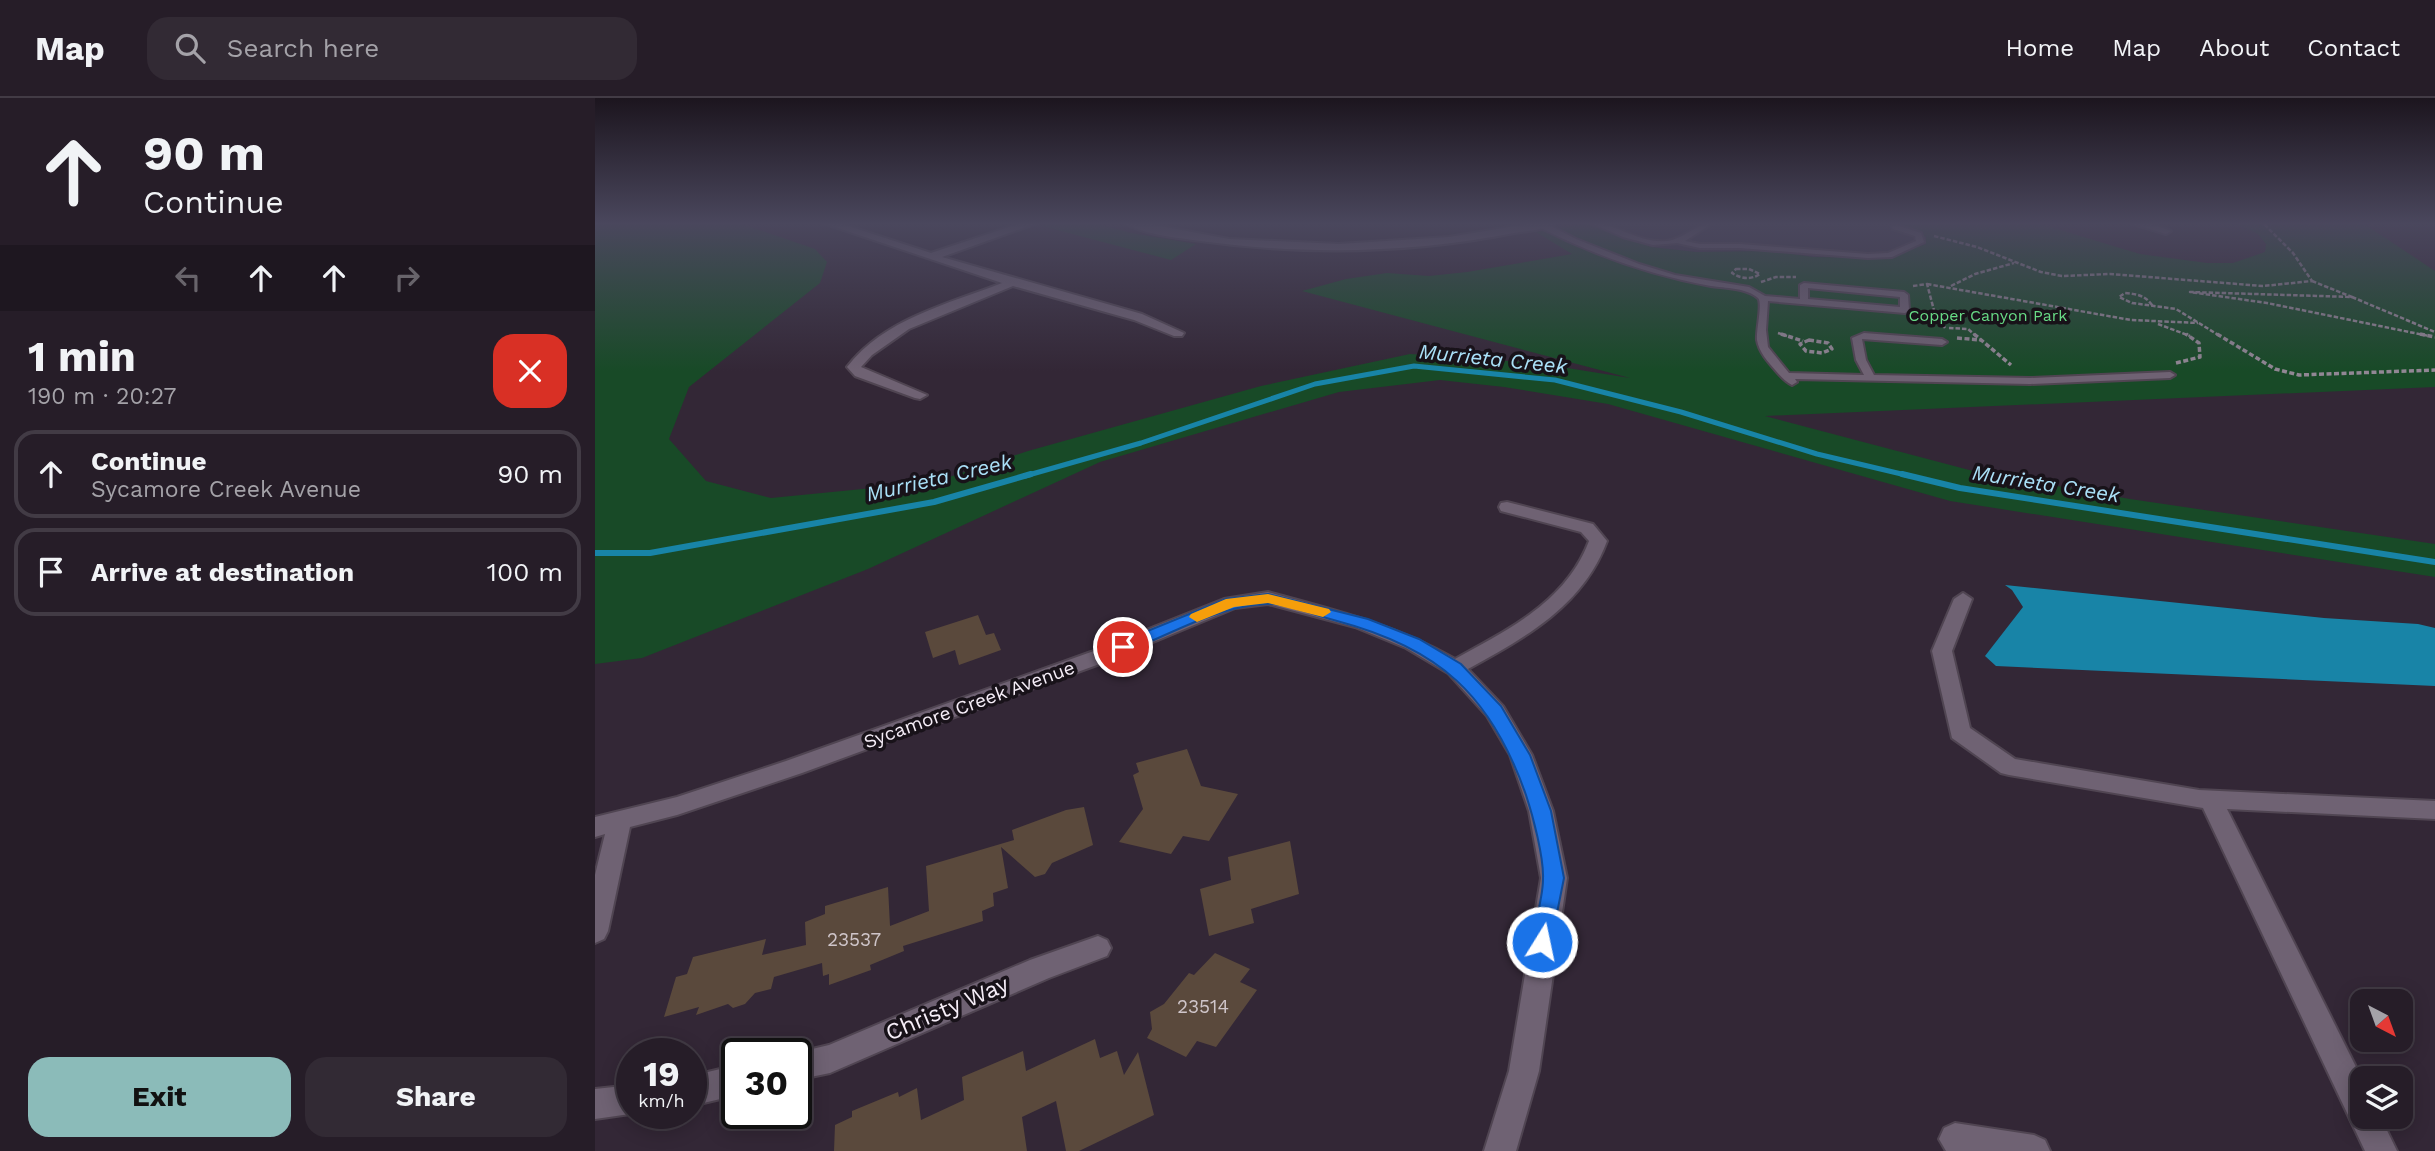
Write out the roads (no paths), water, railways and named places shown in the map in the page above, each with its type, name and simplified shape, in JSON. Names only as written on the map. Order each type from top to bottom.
[{"type":"street","points":[[981,272],[1138,317],[1178,333]]},
{"type":"street","points":[[920,395],[860,373],[854,367],[861,357],[907,327],[1013,282]]},
{"type":"street","points":[[1455,668],[1537,619],[1575,586],[1594,556],[1598,541],[1587,528],[1507,507]]},
{"type":"street","name":"Sycamore Creek Avenue","points":[[595,827],[677,806],[794,767],[1098,657],[1231,603],[1268,598],[1362,623],[1413,643],[1455,668],[1495,710],[1521,755],[1541,811],[1554,878],[1524,1071],[1500,1151]]},
{"type":"street","points":[[1963,600],[1942,651],[1960,732],[2009,767],[2210,799],[2435,810]]},
{"type":"street","points":[[2210,799],[2350,1088]]},
{"type":"street","points":[[595,931],[620,820]]},
{"type":"street","name":"Christy Way","points":[[812,1063],[830,1059],[1028,973],[1098,948]]},
{"type":"street","points":[[595,1104],[616,1102]]},
{"type":"street","points":[[2370,1129],[2381,1151]]},
{"type":"street","points":[[1955,1139],[2034,1151]]},
{"type":"lane","points":[[1657,272],[1746,289],[1762,298],[1905,310],[1904,295],[1804,285],[1804,300]]},
{"type":"lane","points":[[1762,298],[1765,303],[1759,334],[1762,348],[1790,379],[2030,381],[2170,376]]},
{"type":"lane","points":[[1871,379],[1861,360],[1857,338],[1864,336],[1942,342]]},
{"type":"water","points":[[2005,585],[2324,618],[2418,624],[2435,628],[2435,686],[1996,666],[1985,656],[2023,607],[2012,590]]},
{"type":"waterway","name":"Murrieta Creek","points":[[1025,476],[1141,443],[1315,384],[1414,366],[1555,380],[1681,412],[1817,454],[1910,476]]},
{"type":"waterway","name":"Murrieta Creek","points":[[595,553],[650,553],[934,502],[1031,474]]},
{"type":"waterway","name":"Murrieta Creek","points":[[1902,474],[1960,488],[2435,562]]},
{"type":"park label","name":"Copper Canyon Park","points":[[1988,315]]}]
